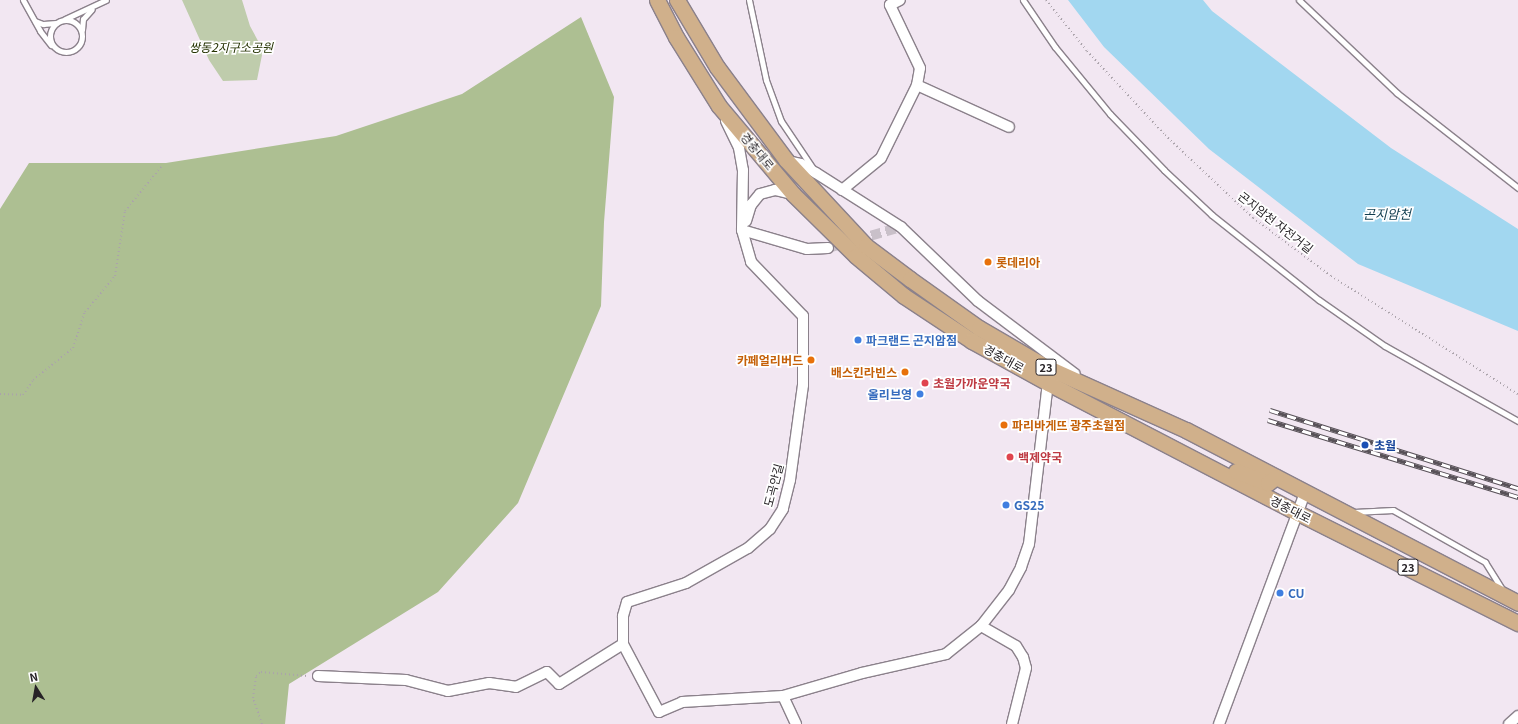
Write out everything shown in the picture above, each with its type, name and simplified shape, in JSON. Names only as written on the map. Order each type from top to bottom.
[{"type":"main road","name":"경충대로","points":[[657,0],[676,36],[719,106],[793,194],[856,256],[904,296],[972,341],[1048,383],[1298,513],[1518,623]]},
{"type":"main road","name":"경충대로","points":[[677,0],[717,67],[786,160],[866,246],[910,279],[979,328],[1048,368],[1186,430],[1513,600]]},
{"type":"main road","points":[[1224,474],[1241,472],[1268,483],[1276,477]]},
{"type":"street","points":[[842,190],[880,158],[917,85],[920,68],[890,5],[900,0]]},
{"type":"street","points":[[917,85],[1009,127]]},
{"type":"street","name":"도곡안길","points":[[719,106],[739,148],[743,170],[742,230],[751,262],[803,316],[802,385],[790,480],[783,508],[770,529],[748,548],[686,583],[627,602],[623,616],[623,644],[659,712],[689,702],[783,696]]},
{"type":"street","points":[[786,160],[801,164],[901,227],[978,301],[1053,360],[1103,392]]},
{"type":"street","points":[[793,194],[775,190],[760,194],[751,205],[742,230],[807,249],[828,248]]},
{"type":"street","points":[[796,724],[783,696],[862,673],[946,654],[981,626],[1008,590],[1021,567],[1029,544],[1048,383]]},
{"type":"street","points":[[1219,724],[1305,493]]},
{"type":"street","points":[[981,626],[1016,646],[1026,668],[1012,724]]},
{"type":"street","points":[[318,676],[406,680],[448,691],[489,683],[516,687],[547,672],[559,684],[623,644]]},
{"type":"street","points":[[1509,724],[1518,716]]},
{"type":"lane","points":[[24,0],[32,18],[54,47],[63,52],[74,51],[82,42],[83,19],[94,7]]},
{"type":"lane","points":[[54,47],[50,36],[59,22],[94,7],[106,0]]},
{"type":"lane","points":[[749,0],[766,80],[781,121],[816,173]]},
{"type":"lane","points":[[1023,0],[1055,46],[1110,114],[1164,170],[1212,216],[1319,300],[1385,346],[1518,421]]},
{"type":"lane","points":[[1299,0],[1397,93],[1518,188]]},
{"type":"lane","points":[[32,18],[43,24],[59,22],[76,23],[82,31]]},
{"type":"lane","points":[[1346,513],[1393,510],[1485,562],[1513,600]]},
{"type":"path","name":"곤지암천 자전거길","points":[[1046,0],[1087,51],[1165,136],[1253,218],[1331,276],[1518,394]]},
{"type":"path","points":[[0,394],[23,395],[33,380],[73,348],[85,312],[115,276],[125,211],[162,167]]},
{"type":"path","points":[[262,724],[254,698],[256,676],[262,672],[318,676]]},
{"type":"green space","name":"쌍동2지구소공원","points":[[182,0],[242,0],[250,26],[263,50],[257,80],[223,81],[209,60]]},
{"type":"green space","points":[[581,17],[614,97],[604,222],[601,306],[518,503],[438,592],[289,684],[285,724],[0,724],[0,209],[29,163],[166,163],[336,136],[462,94]]},
{"type":"water","name":"곤지암천","points":[[1068,0],[1203,0],[1212,11],[1391,148],[1518,229],[1518,331],[1358,264],[1209,149],[1104,47]]},
{"type":"tunnel","points":[[828,248],[901,227]]},
{"type":"railway","points":[[1270,410],[1518,488]]},
{"type":"railway","points":[[1268,420],[1518,497]]},
{"type":"place","name":"롯데리아","points":[[988,262]]},
{"type":"place","name":"파크랜드 곤지암점","points":[[858,340]]},
{"type":"place","name":"카페얼리버드","points":[[811,360]]},
{"type":"place","name":"배스킨라빈스","points":[[905,372]]},
{"type":"place","name":"초월가까운약국","points":[[925,383]]},
{"type":"place","name":"올리브영","points":[[920,394]]},
{"type":"place","name":"파리바게뜨 광주초월점","points":[[1004,425]]},
{"type":"place","name":"초월","points":[[1365,445]]},
{"type":"place","name":"백제약국","points":[[1010,457]]},
{"type":"place","name":"GS25","points":[[1006,505]]},
{"type":"place","name":"CU","points":[[1280,593]]}]
